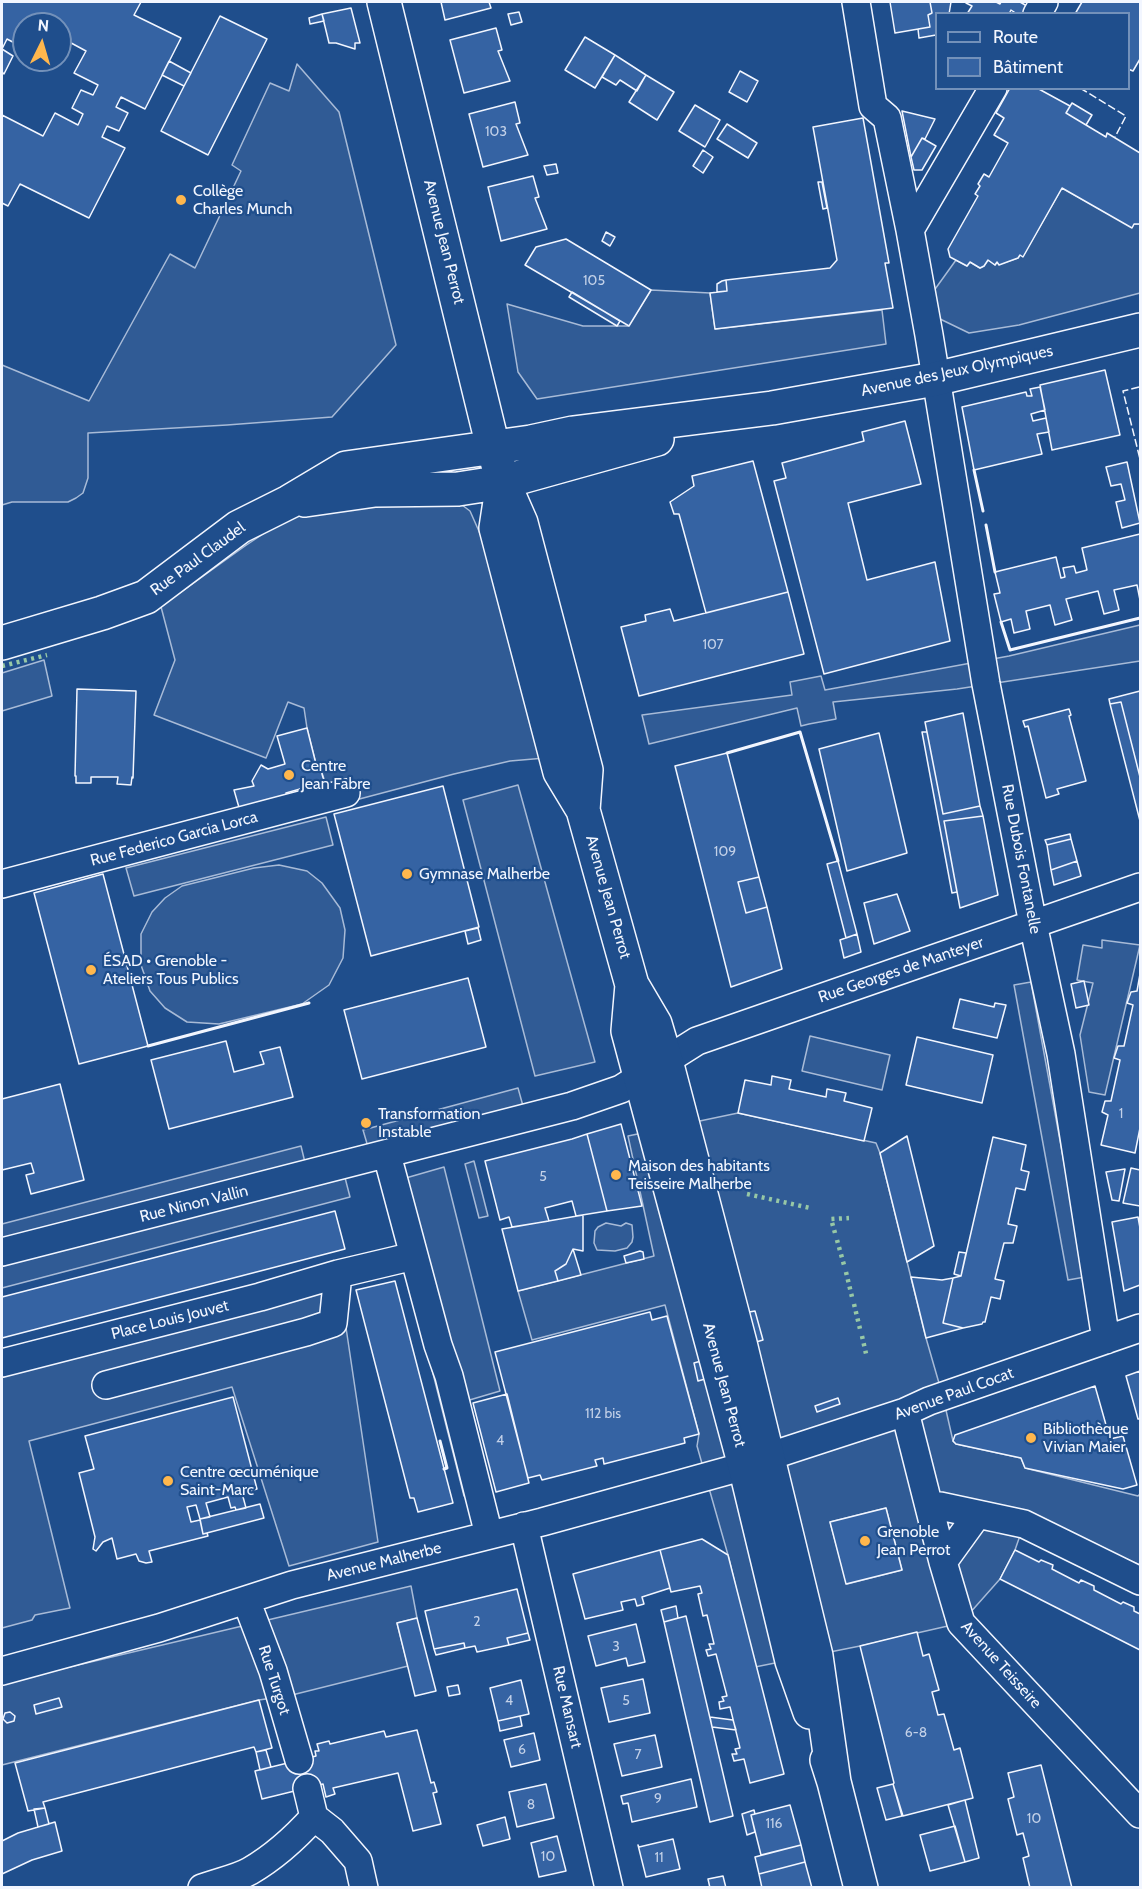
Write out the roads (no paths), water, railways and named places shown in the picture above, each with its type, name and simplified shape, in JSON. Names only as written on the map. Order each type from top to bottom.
[{"type":"main road","name":"Avenue Jean Perrot","points":[[384,2],[493,447],[503,482],[521,523],[586,770],[583,810],[632,985],[628,1030],[653,1069],[756,1461],[816,1656],[834,1782],[861,1887]]},
{"type":"main road","name":"Avenue des Jeux Olympiques","points":[[493,447],[573,433],[772,408],[935,379],[1140,330]]},
{"type":"main road","name":"Avenue des Jeux Olympiques","points":[[503,482],[772,408]]},
{"type":"main road","name":"Rue Paul Claudel","points":[[2,643],[102,613],[146,597],[239,527],[289,502],[346,468],[493,447]]},
{"type":"main road","name":"Rue Paul Claudel","points":[[289,502],[375,490],[458,489],[503,482]]},
{"type":"street","name":"Rue Dubois Fontanelle","points":[[856,2],[873,106],[887,118],[910,230],[986,684],[1061,1054],[1106,1340]]},
{"type":"street","points":[[910,230],[992,90]]},
{"type":"street","name":"Rue Federico Garcia Lorca","points":[[2,884],[346,793]]},
{"type":"street","name":"Rue Georges de Manteyer","points":[[653,1069],[697,1041],[1140,886]]},
{"type":"street","name":"Rue Ninon Vallin","points":[[2,1252],[572,1106],[615,1092],[653,1069]]},
{"type":"street","points":[[387,1155],[438,1345],[449,1376],[489,1535]]},
{"type":"street","name":"Place Louis Jouvet","points":[[2,1363],[414,1256]]},
{"type":"street","points":[[106,1385],[296,1335],[333,1323],[338,1275]]},
{"type":"street","name":"Avenue Paul Cocat","points":[[756,1461],[905,1412],[929,1401],[1140,1328]]},
{"type":"street","name":"Avenue Teisseire","points":[[905,1412],[961,1623],[1140,1814]]},
{"type":"street","name":"Avenue Malherbe","points":[[2,1671],[159,1628],[292,1585],[524,1527],[756,1461]]},
{"type":"street","points":[[929,1506],[940,1506],[1024,1524],[1140,1581]]},
{"type":"street","points":[[943,1562],[977,1515]]},
{"type":"street","name":"Rue Mansart","points":[[524,1527],[609,1887]]},
{"type":"street","name":"Rue Turgot","points":[[246,1600],[273,1671],[299,1760]]},
{"type":"street","points":[[307,1788],[314,1817],[332,1831],[358,1861],[364,1887]]},
{"type":"street","points":[[202,1887],[249,1872],[278,1851],[314,1817]]},
{"type":"place","name":"Collège Charles Munch","points":[[181,200]]},
{"type":"place","name":"Centre Jean Fabre","points":[[289,775]]},
{"type":"place","name":"Gymnase Malherbe","points":[[407,874]]},
{"type":"place","name":"ÉSAD • Grenoble - Ateliers Tous Publics","points":[[91,970]]},
{"type":"place","name":"Transformation Instable","points":[[366,1123]]},
{"type":"place","name":"Maison des habitants Teisseire Malherbe","points":[[616,1175]]},
{"type":"place","name":"Bibliothèque Vivian Maier","points":[[1031,1438]]},
{"type":"place","name":"Centre œcuménique Saint-Marc","points":[[168,1481]]},
{"type":"place","name":"Grenoble Jean Perrot","points":[[865,1541]]}]
